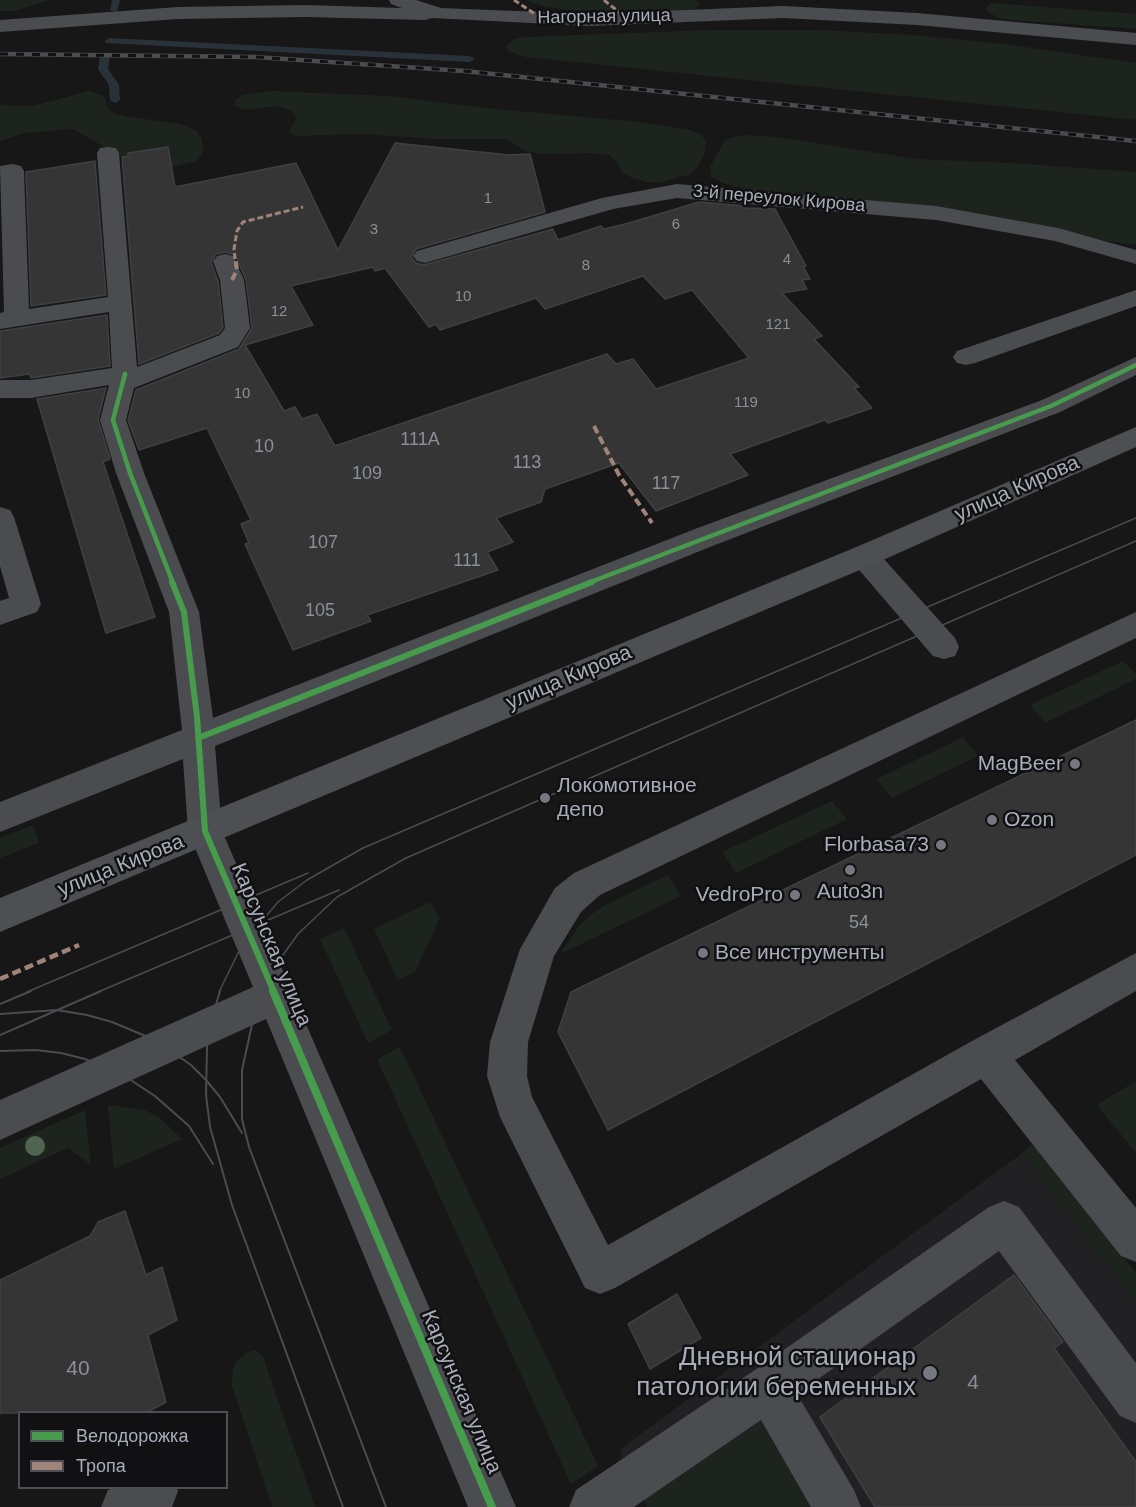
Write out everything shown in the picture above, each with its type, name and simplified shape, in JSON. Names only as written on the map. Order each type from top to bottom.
[{"type":"main road","name":"улица Кирова","points":[[0,915],[864,556],[1136,436]]},
{"type":"street","name":"Нагорная улица","points":[[398,0],[439,14],[590,20],[783,12],[928,20],[1136,39]]},
{"type":"street","points":[[0,26],[190,13],[305,11],[439,14]]},
{"type":"street","name":"Карсунская улица","points":[[108,153],[121,303],[124,378],[113,420],[130,473],[184,612],[198,738],[205,831],[492,1507]]},
{"type":"street","points":[[0,173],[13,171],[7,226],[8,320],[121,303]]},
{"type":"street","name":"3-й переулок Кирова","points":[[425,256],[610,203],[677,191],[936,213],[1058,235],[1136,257]]},
{"type":"street","points":[[0,389],[32,389],[124,378],[229,341],[238,328],[232,280],[225,261]]},
{"type":"street","points":[[966,357],[1136,298]]},
{"type":"street","points":[[0,817],[705,537],[1051,406],[1136,366]]},
{"type":"street","points":[[0,517],[26,604],[0,613]]},
{"type":"street","points":[[864,556],[944,646]]},
{"type":"street","points":[[1136,624],[587,884],[568,900],[538,949],[510,1042],[507,1076],[514,1103],[600,1272],[1136,971]]},
{"type":"street","points":[[0,1120],[275,996]]},
{"type":"street","points":[[987,1055],[1136,1241]]},
{"type":"street","points":[[593,1507],[768,1389],[1004,1222],[1136,1400]]},
{"type":"street","points":[[768,1389],[837,1507]]},
{"type":"shaded area","points":[[0,0],[49,0],[15,11],[0,11]]},
{"type":"shaded area","points":[[525,0],[697,0],[699,5],[690,12],[598,15],[542,6]]},
{"type":"shaded area","points":[[992,3],[1136,14],[1136,29],[999,18],[986,11],[987,6]]},
{"type":"shaded area","points":[[711,30],[819,30],[913,35],[1004,44],[1136,63],[1136,120],[526,57],[508,51],[506,46],[514,39],[525,37]]},
{"type":"shaded area","points":[[89,91],[104,96],[107,107],[113,113],[180,124],[197,131],[202,139],[203,152],[196,161],[166,169],[133,163],[73,129],[25,133],[0,141],[0,105],[33,106]]},
{"type":"shaded area","points":[[271,91],[388,96],[505,110],[629,121],[686,129],[701,134],[706,142],[704,154],[691,174],[662,182],[647,182],[632,178],[622,172],[616,161],[609,155],[543,154],[526,151],[506,139],[436,139],[362,134],[296,136],[288,132],[297,118],[290,110],[277,106],[245,110],[234,106],[235,100],[242,95]]},
{"type":"shaded area","points":[[751,135],[916,159],[1136,172],[1136,245],[747,189],[723,183],[712,177],[710,167],[725,140]]},
{"type":"shaded area","points":[[1123,661],[1136,674],[1136,679],[1045,723],[1030,705]]},
{"type":"shaded area","points":[[963,737],[978,756],[892,798],[877,779]]},
{"type":"shaded area","points":[[832,801],[847,819],[736,873],[722,852]]},
{"type":"shaded area","points":[[33,825],[39,843],[0,858],[0,838]]},
{"type":"shaded area","points":[[668,875],[681,896],[560,954],[579,926],[592,914],[609,903]]},
{"type":"shaded area","points":[[430,902],[440,918],[415,972],[398,980],[374,929]]},
{"type":"shaded area","points":[[344,928],[392,1030],[368,1043],[320,939]]},
{"type":"shaded area","points":[[400,1047],[598,1466],[571,1484],[377,1059]]},
{"type":"shaded area","points":[[1136,1081],[1136,1153],[1097,1105]]},
{"type":"shaded area","points":[[108,1105],[144,1110],[159,1117],[182,1139],[114,1169]]},
{"type":"shaded area","points":[[85,1110],[91,1165],[68,1148],[0,1179],[0,1148]]},
{"type":"shaded area","points":[[1034,1143],[1136,1273],[1136,1301],[1022,1153]]},
{"type":"shaded area","name":"Дневной стационар патологии беременных","points":[[1025,1151],[1136,1295],[1136,1507],[647,1507],[619,1450]]},
{"type":"shaded area","points":[[256,1350],[263,1357],[315,1507],[272,1507],[231,1383],[235,1362],[246,1353]]},
{"type":"shaded area","points":[[769,1417],[821,1507],[648,1507],[645,1499]]},
{"type":"building","points":[[395,143],[509,155],[530,154],[545,212],[416,249],[411,257],[416,263],[424,265],[553,229],[558,240],[601,226],[604,229],[629,223],[699,202],[775,209],[806,266],[803,266],[810,279],[802,280],[807,289],[782,293],[822,336],[814,339],[859,387],[854,388],[872,408],[828,423],[825,420],[730,454],[748,475],[656,511],[619,463],[545,489],[541,502],[496,518],[513,542],[487,552],[498,570],[367,615],[371,621],[293,650],[245,544],[249,543],[241,524],[251,520],[207,428],[139,450],[128,420],[136,390],[239,349],[252,328],[246,280],[235,255],[226,252],[216,254],[211,262],[218,281],[223,327],[219,333],[139,364],[122,157],[128,156],[128,153],[168,147],[175,187],[296,163],[338,250]],"holes":[[[373,267],[375,271],[385,268],[429,327],[436,324],[440,330],[536,298],[545,309],[643,276],[665,299],[692,290],[749,358],[656,389],[633,359],[616,364],[607,354],[335,446],[317,414],[302,419],[295,407],[284,411],[245,345],[313,325],[291,286]]]},
{"type":"building","points":[[95,161],[106,295],[31,306],[26,172]]},
{"type":"building","points":[[107,315],[110,366],[31,378],[29,374],[0,378],[0,331]]},
{"type":"building","points":[[106,388],[98,419],[110,459],[103,462],[155,617],[106,633],[37,399]]},
{"type":"building","points":[[1136,720],[1136,855],[608,1130],[558,1032],[571,992]]},
{"type":"building","points":[[125,1211],[146,1275],[162,1267],[177,1320],[148,1335],[166,1402],[150,1411],[0,1413],[0,1280],[90,1236],[98,1222]]},
{"type":"building","points":[[1014,1275],[1063,1342],[1054,1348],[1136,1462],[1136,1507],[875,1507],[820,1417]]},
{"type":"building","points":[[677,1294],[701,1338],[650,1369],[628,1324]]},
{"type":"waterway","points":[[114,10],[116,0]]},
{"type":"waterway","points":[[109,41],[470,59]]},
{"type":"waterway","points":[[105,56],[103,69],[114,85],[115,100]]},
{"type":"tram line","points":[[260,923],[278,902],[307,880],[363,848],[1136,518]]},
{"type":"tram line","points":[[262,992],[278,962],[298,934],[337,897],[406,858],[1136,541]]},
{"type":"tram line","points":[[27,992],[308,873]]},
{"type":"tram line","points":[[260,923],[339,890]]},
{"type":"tram line","points":[[98,992],[260,923]]},
{"type":"tram line","points":[[219,992],[242,945],[260,923]]},
{"type":"tram line","points":[[0,1004],[31,991]]},
{"type":"tram line","points":[[57,1010],[101,991]]},
{"type":"tram line","points":[[206,1080],[210,1025],[220,991]]},
{"type":"tram line","points":[[263,991],[253,1020],[242,1070],[242,1119],[249,1147],[386,1507]]},
{"type":"tram line","points":[[0,1014],[57,1010]]},
{"type":"tram line","points":[[0,1035],[57,1010]]},
{"type":"tram line","points":[[57,1010],[112,1022],[155,1040],[191,1065],[206,1080]]},
{"type":"tram line","points":[[0,1051],[36,1050],[61,1053],[85,1059],[123,1075],[155,1096],[189,1126],[213,1164]]},
{"type":"tram line","points":[[206,1080],[220,1097],[242,1133]]},
{"type":"tram line","points":[[206,1080],[210,1127],[232,1205],[343,1507]]},
{"type":"railway","points":[[0,54],[255,57],[464,71],[1136,141]]},
{"type":"marked path","points":[[514,0],[541,18]]},
{"type":"marked path","points":[[604,0],[626,18]]},
{"type":"marked path","points":[[232,280],[237,270],[234,249],[237,231],[243,222],[303,207]]},
{"type":"marked path","points":[[594,426],[619,475],[652,523]]},
{"type":"marked path","points":[[0,979],[79,945]]},
{"type":"cycle path","points":[[198,738],[705,537],[1051,406],[1136,365]]},
{"type":"cycle path","points":[[125,374],[113,420],[130,473],[184,612],[197,717],[205,831],[492,1507]]},
{"type":"place","name":"MagBeer","points":[[1075,764]]},
{"type":"place","name":"Локомотивное депо","points":[[545,798]]},
{"type":"place","name":"Ozon","points":[[992,820]]},
{"type":"place","name":"Florbasa73","points":[[941,845]]},
{"type":"place","name":"Auto3n","points":[[850,870]]},
{"type":"place","name":"VedroPro","points":[[795,895]]},
{"type":"place","name":"Все инструменты","points":[[703,953]]},
{"type":"place","name":"Дневной стационар патологии беременных","points":[[930,1373]]}]
